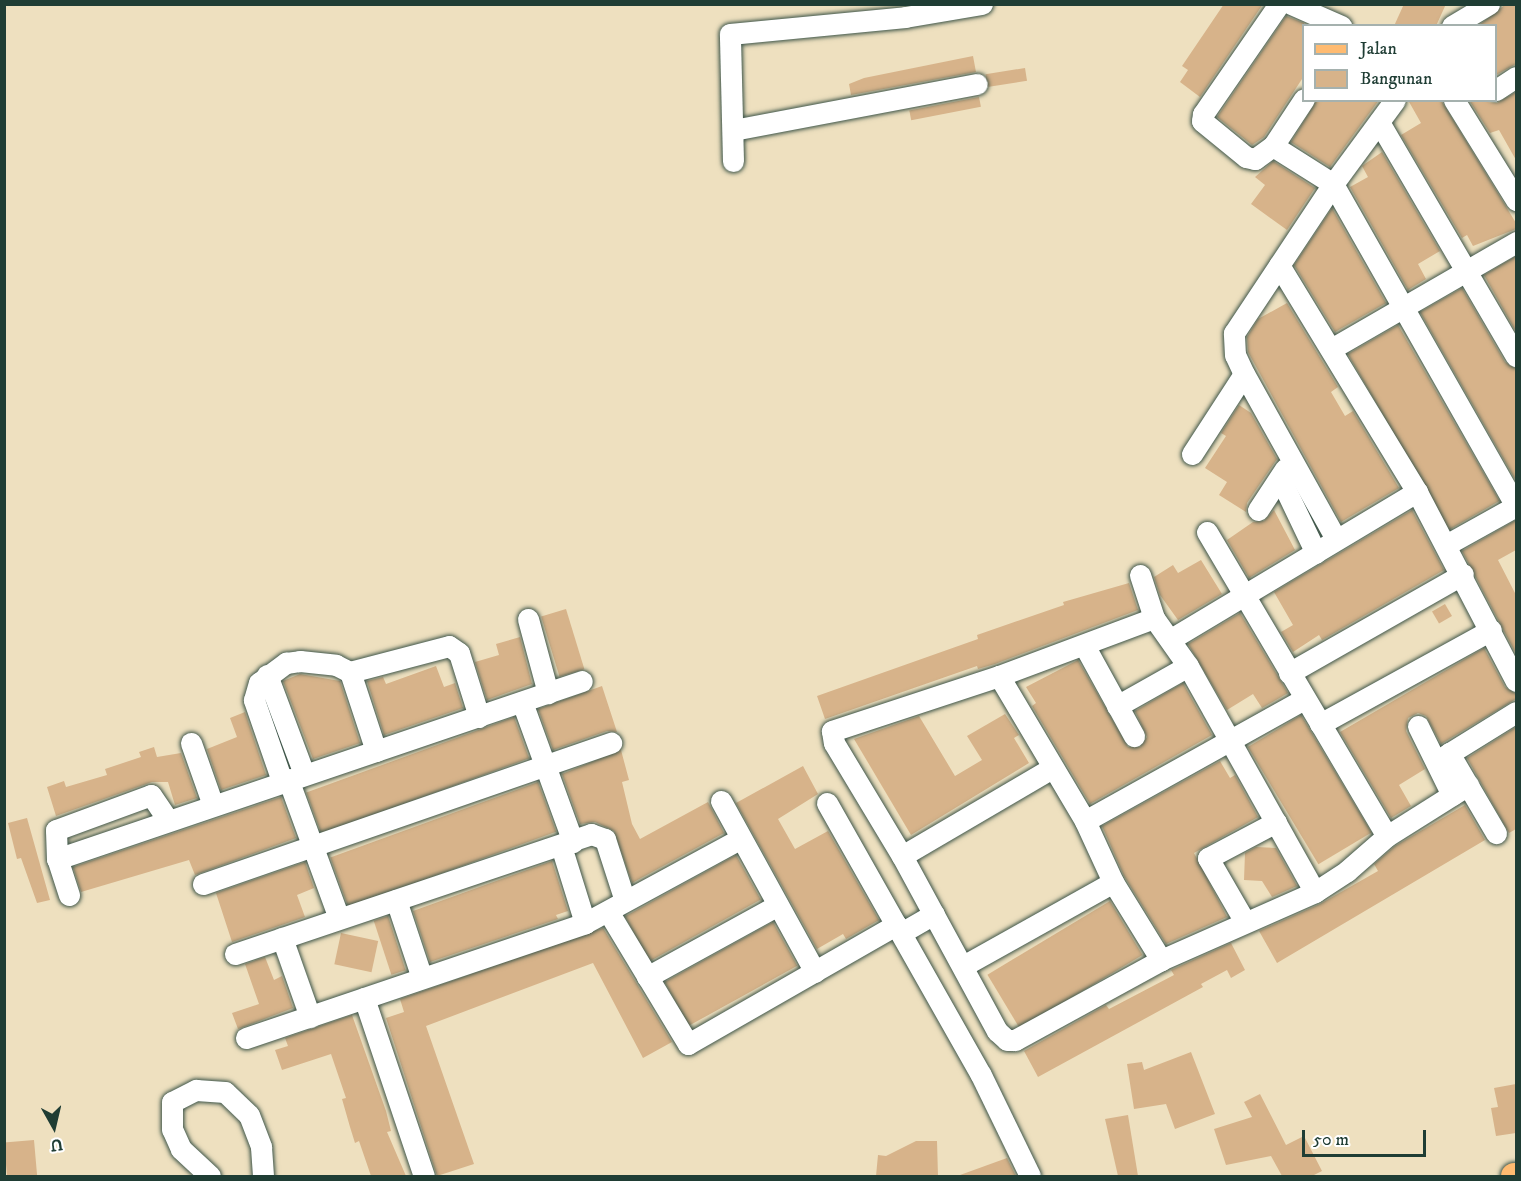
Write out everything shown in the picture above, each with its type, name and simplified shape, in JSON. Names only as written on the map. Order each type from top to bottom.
[{"type":"street","points":[[733,161],[728,41],[735,32],[905,17],[982,4]]},
{"type":"street","points":[[1279,4],[1202,117],[1205,127],[1246,157],[1260,158],[1273,146],[1302,102]]},
{"type":"street","points":[[1291,4],[1336,24]]},
{"type":"street","points":[[1446,24],[1455,4]]},
{"type":"street","points":[[1455,24],[1489,4]]},
{"type":"street","points":[[1497,89],[1516,77]]},
{"type":"street","points":[[733,130],[977,84]]},
{"type":"street","points":[[1336,539],[1244,375],[1235,355],[1234,333],[1333,184],[1394,102]]},
{"type":"street","points":[[1464,104],[1508,167],[1516,200]]},
{"type":"street","points":[[1379,122],[1516,356]]},
{"type":"street","points":[[1273,146],[1333,184],[1516,506],[1446,545]]},
{"type":"street","points":[[1331,349],[1516,242]]},
{"type":"street","points":[[1279,265],[1418,492],[1516,681]]},
{"type":"street","points":[[1192,454],[1244,375]]},
{"type":"street","points":[[1258,510],[1292,458]]},
{"type":"street","points":[[1280,478],[1316,553]]},
{"type":"street","points":[[1171,639],[1418,492]]},
{"type":"street","points":[[1207,532],[1386,836]]},
{"type":"street","points":[[1289,674],[1462,574]]},
{"type":"street","points":[[1140,575],[1154,618],[1188,666],[1228,741],[1315,892]]},
{"type":"street","points":[[1154,618],[999,676],[832,731],[834,743],[902,856],[997,1031],[1007,1040],[1015,1040],[1161,960],[1315,892],[1347,871],[1386,836],[1460,790]]},
{"type":"street","points":[[528,619],[548,693]]},
{"type":"street","points":[[1320,724],[1491,630]]},
{"type":"street","points":[[1084,645],[1134,736]]},
{"type":"street","points":[[339,918],[311,845],[291,778],[267,675],[286,663],[300,661],[336,665],[350,672],[449,646],[459,653],[479,717]]},
{"type":"street","points":[[1117,706],[1188,666]]},
{"type":"street","points":[[350,672],[376,751]]},
{"type":"street","points":[[999,676],[1085,821],[1113,882],[1161,960]]},
{"type":"street","points":[[57,859],[582,681]]},
{"type":"street","points":[[1085,821],[1304,699]]},
{"type":"street","points":[[522,702],[545,767],[567,844],[585,923]]},
{"type":"street","points":[[1443,757],[1516,712]]},
{"type":"street","points":[[1418,726],[1443,757],[1460,790],[1496,833]]},
{"type":"street","points":[[191,743],[213,805]]},
{"type":"street","points":[[203,884],[611,743]]},
{"type":"street","points":[[902,856],[1052,768]]},
{"type":"street","points":[[69,895],[57,859],[54,836],[61,827],[152,795],[168,820]]},
{"type":"street","points":[[721,801],[815,972]]},
{"type":"street","points":[[827,803],[981,1075],[1030,1176]]},
{"type":"street","points":[[1245,922],[1208,858],[1276,822]]},
{"type":"street","points":[[235,954],[567,844],[591,834],[605,839],[617,907],[647,976],[688,1044],[815,972],[898,929],[934,914]]},
{"type":"street","points":[[246,1038],[585,923],[734,842]]},
{"type":"street","points":[[963,966],[1113,882]]},
{"type":"street","points":[[396,900],[422,978]]},
{"type":"street","points":[[647,976],[778,905]]},
{"type":"street","points":[[282,938],[310,1017]]},
{"type":"street","points":[[364,998],[424,1176]]},
{"type":"street","points":[[210,1176],[181,1149],[172,1129],[172,1102],[196,1090],[225,1092],[249,1115],[261,1147],[263,1176]]},
{"type":"building","points":[[1224,4],[1263,4],[1200,97],[1180,82],[1188,70],[1182,66]]},
{"type":"building","points":[[1404,4],[1446,4],[1437,24],[1395,24]]},
{"type":"building","points":[[1506,4],[1516,4],[1516,64],[1497,74],[1497,24],[1481,24]]},
{"type":"building","points":[[1286,16],[1304,23],[1302,24],[1302,79],[1264,137],[1252,145],[1217,117]]},
{"type":"building","points":[[973,56],[976,72],[851,95],[849,84],[864,78]]},
{"type":"building","points":[[1025,68],[1027,81],[988,87],[985,74]]},
{"type":"building","points":[[1516,92],[1516,160],[1499,130],[1490,133],[1470,102],[1497,103]]},
{"type":"building","points":[[979,97],[981,107],[911,120],[909,111]]},
{"type":"building","points":[[1316,102],[1378,102],[1330,167],[1291,142]]},
{"type":"building","points":[[1409,102],[1442,102],[1516,223],[1516,229],[1473,246],[1467,235],[1462,238],[1401,135],[1421,123]]},
{"type":"building","points":[[1382,152],[1440,251],[1418,264],[1426,279],[1408,290],[1350,187],[1368,177],[1362,166]]},
{"type":"building","points":[[1273,161],[1315,188],[1287,230],[1251,204],[1265,185],[1255,177]]},
{"type":"building","points":[[1332,208],[1386,303],[1335,332],[1294,265]]},
{"type":"building","points":[[1516,256],[1516,332],[1484,275]]},
{"type":"building","points":[[1462,288],[1505,362],[1516,369],[1516,481],[1420,312]]},
{"type":"building","points":[[1287,303],[1338,387],[1331,392],[1345,416],[1353,411],[1399,488],[1341,522],[1248,352],[1247,337],[1258,319]]},
{"type":"building","points":[[1398,325],[1500,501],[1449,530],[1348,354]]},
{"type":"building","points":[[1239,405],[1251,413],[1277,459],[1247,503],[1246,512],[1219,495],[1227,482],[1205,468],[1226,436],[1221,433]]},
{"type":"building","points":[[1274,510],[1295,550],[1249,578],[1227,540],[1253,522],[1264,521]]},
{"type":"building","points":[[1412,510],[1444,570],[1322,640],[1319,635],[1293,652],[1281,632],[1293,625],[1274,592]]},
{"type":"building","points":[[1516,520],[1516,550],[1498,560],[1516,595],[1516,654],[1462,551]]},
{"type":"building","points":[[1201,560],[1222,594],[1178,620],[1160,595],[1154,577],[1173,565],[1178,573]]},
{"type":"building","points":[[1129,583],[1138,610],[995,664],[978,669],[977,666],[825,719],[817,696],[978,639],[977,635],[1064,605],[1063,602]]},
{"type":"building","points":[[1445,604],[1452,616],[1439,624],[1432,612]]},
{"type":"building","points":[[566,609],[584,669],[560,677],[541,617]]},
{"type":"building","points":[[1240,613],[1288,693],[1262,708],[1253,694],[1227,710],[1188,644]]},
{"type":"building","points":[[520,637],[532,684],[487,700],[475,662],[499,655],[496,644]]},
{"type":"building","points":[[1484,648],[1505,687],[1516,694],[1516,699],[1441,744],[1426,716],[1418,713],[1408,718],[1406,731],[1425,769],[1399,785],[1411,806],[1391,818],[1340,732]]},
{"type":"building","points":[[1078,660],[1128,747],[1140,747],[1147,737],[1135,711],[1183,683],[1212,735],[1090,804],[1032,706],[1036,703],[1026,687]]},
{"type":"building","points":[[436,666],[444,687],[455,683],[463,708],[384,735],[367,681],[383,677],[386,684]]},
{"type":"building","points":[[300,674],[340,681],[360,743],[313,759],[283,681]]},
{"type":"building","points":[[602,686],[617,732],[607,731],[553,750],[538,709]]},
{"type":"building","points":[[245,712],[266,775],[221,790],[207,749],[237,737],[230,718]]},
{"type":"building","points":[[1005,714],[1019,735],[1014,738],[1029,763],[911,835],[854,739],[919,716],[955,776],[982,760],[967,736]]},
{"type":"building","points":[[1301,715],[1372,832],[1318,864],[1248,747]]},
{"type":"building","points":[[514,717],[529,758],[321,834],[306,793]]},
{"type":"building","points":[[1516,727],[1516,829],[1509,833],[1467,758]]},
{"type":"building","points":[[154,747],[157,757],[181,753],[197,798],[175,805],[168,782],[152,782],[56,816],[47,787],[64,781],[66,787],[107,775],[105,769],[141,757],[139,752]]},
{"type":"building","points":[[621,750],[629,780],[622,782],[632,824],[640,839],[708,802],[724,833],[632,883],[614,831],[595,822],[580,824],[562,774]]},
{"type":"building","points":[[1220,761],[1230,778],[1235,775],[1258,817],[1194,853],[1227,917],[1166,944],[1124,876],[1102,826]]},
{"type":"building","points":[[803,766],[818,794],[778,819],[795,849],[828,831],[879,920],[846,939],[843,934],[817,949],[736,803]]},
{"type":"building","points":[[538,782],[556,832],[348,907],[330,858]]},
{"type":"building","points":[[281,797],[296,838],[195,875],[189,860],[81,892],[73,867]]},
{"type":"building","points":[[1465,805],[1485,840],[1277,963],[1259,931],[1320,904],[1378,871],[1374,864],[1395,846]]},
{"type":"building","points":[[27,818],[50,900],[37,903],[21,858],[17,859],[8,823]]},
{"type":"building","points":[[1256,847],[1276,848],[1297,886],[1272,897],[1262,881],[1244,880],[1245,853]]},
{"type":"building","points":[[736,855],[761,900],[650,961],[625,917]]},
{"type":"building","points":[[552,861],[568,911],[556,915],[558,919],[430,962],[413,911]]},
{"type":"building","points":[[305,862],[314,888],[297,895],[305,917],[232,942],[216,893]]},
{"type":"building","points":[[1110,901],[1142,955],[1020,1029],[987,975]]},
{"type":"building","points":[[388,916],[406,970],[391,975],[374,921]]},
{"type":"building","points":[[773,922],[797,966],[689,1026],[665,982]]},
{"type":"building","points":[[603,928],[672,1042],[643,1058],[593,963],[426,1026],[474,1164],[437,1176],[386,1018],[404,1012],[400,999]]},
{"type":"building","points":[[341,933],[378,941],[372,972],[334,964]]},
{"type":"building","points":[[1231,943],[1245,970],[1231,978],[1227,970],[1201,984],[1203,987],[1038,1077],[1024,1051],[1106,1005],[1109,1009],[1174,975],[1171,970]]},
{"type":"building","points":[[265,957],[274,980],[282,976],[293,1008],[238,1029],[232,1013],[259,1004],[245,964]]},
{"type":"building","points":[[352,1015],[386,1111],[391,1131],[387,1132],[406,1176],[371,1176],[359,1141],[355,1143],[342,1099],[346,1098],[331,1054],[282,1070],[275,1050],[288,1046],[285,1038]]},
{"type":"building","points":[[1191,1052],[1215,1114],[1175,1129],[1166,1104],[1134,1109],[1127,1064],[1142,1062],[1144,1070]]},
{"type":"building","points":[[1516,1084],[1516,1133],[1496,1136],[1491,1108],[1498,1107],[1494,1088]]},
{"type":"building","points":[[1260,1094],[1286,1145],[1304,1136],[1322,1171],[1312,1176],[1282,1176],[1271,1156],[1226,1165],[1214,1129],[1252,1117],[1244,1102]]},
{"type":"building","points":[[1128,1115],[1138,1176],[1118,1176],[1105,1119]]},
{"type":"building","points":[[34,1140],[37,1176],[7,1176],[4,1143]]},
{"type":"building","points":[[916,1141],[937,1141],[938,1176],[876,1176],[878,1155],[886,1156]]},
{"type":"building","points":[[1007,1158],[1016,1176],[960,1176],[960,1175]]}]
